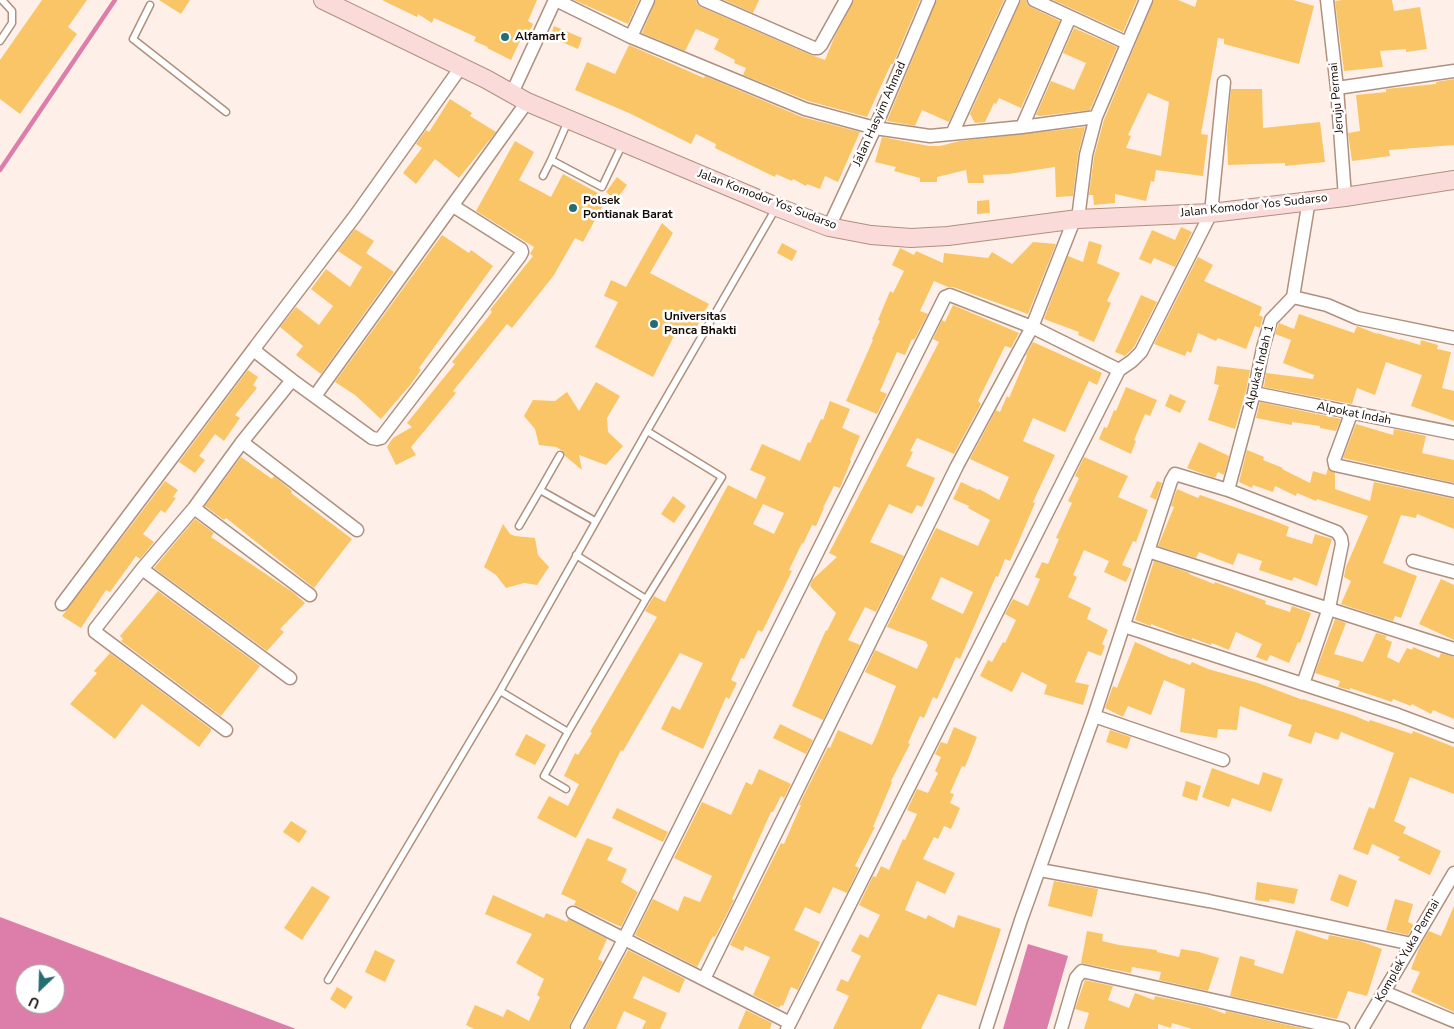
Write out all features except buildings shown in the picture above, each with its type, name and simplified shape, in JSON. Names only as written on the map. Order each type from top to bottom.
[{"type":"street","name":"Jalan Komodor Yos Sudarso","points":[[323,0],[520,97],[569,119],[829,227],[872,235],[911,238],[948,236],[1076,219],[1211,213],[1345,197],[1454,180]]},
{"type":"street","points":[[315,396],[453,206],[520,97],[556,0],[631,37],[805,109],[874,128],[930,136],[1022,127],[1096,117]]},
{"type":"street","points":[[631,37],[648,0]]},
{"type":"street","points":[[704,0],[814,48],[821,46],[846,0]]},
{"type":"street","name":"Jalan Hasyim Ahmad","points":[[829,227],[930,0]]},
{"type":"street","points":[[952,134],[1013,0]]},
{"type":"street","points":[[1034,0],[1127,43]]},
{"type":"street","points":[[704,979],[957,466],[1032,327],[1076,219],[1086,155],[1096,117],[1146,0]]},
{"type":"street","name":"Jeruju Permai","points":[[1327,0],[1337,88],[1345,197]]},
{"type":"street","points":[[1022,127],[1070,17]]},
{"type":"street","points":[[62,604],[355,216],[461,67]]},
{"type":"street","points":[[1337,88],[1454,71]]},
{"type":"street","points":[[574,913],[704,979],[789,1026],[1119,370],[1141,352],[1211,213],[1224,82]]},
{"type":"street","points":[[1309,200],[1293,297],[1326,305],[1357,318],[1454,338]]},
{"type":"street","points":[[256,346],[256,352],[292,380],[372,438],[381,438],[520,256],[521,249],[453,206]]},
{"type":"street","points":[[576,1027],[624,938],[945,297],[950,294],[1032,327],[1119,370]]},
{"type":"street","name":"Alpukat Indah 1","points":[[1228,490],[1254,393],[1262,348],[1271,320],[1293,297]]},
{"type":"street","points":[[226,730],[95,632],[99,622],[194,508],[242,442],[292,380]]},
{"type":"street","name":"Alpokat Indah","points":[[1254,393],[1351,414],[1454,433]]},
{"type":"street","points":[[1351,414],[1334,460],[1335,465],[1454,491]]},
{"type":"street","points":[[242,442],[358,530]]},
{"type":"street","points":[[986,1029],[1021,920],[1094,716],[1175,474],[1228,490],[1337,532],[1341,538],[1342,544],[1329,608],[1303,684]]},
{"type":"street","points":[[194,508],[310,595]]},
{"type":"street","points":[[1148,551],[1454,649]]},
{"type":"street","points":[[1413,562],[1454,572]]},
{"type":"street","points":[[142,569],[290,678]]},
{"type":"street","points":[[1124,626],[1398,715],[1454,736]]},
{"type":"street","points":[[1094,716],[1223,760]]},
{"type":"street","points":[[1040,870],[1209,901],[1412,944]]},
{"type":"street","name":"Komplek Yuka Permai","points":[[1362,1029],[1454,873]]},
{"type":"street","points":[[1061,1029],[1076,978],[1082,971],[1343,1029]]},
{"type":"street","points":[[1384,992],[1454,1021]]},
{"type":"lane","points":[[0,41],[12,24],[12,11],[2,0]]},
{"type":"lane","points":[[150,5],[133,39],[226,112]]},
{"type":"lane","points":[[543,176],[569,119]]},
{"type":"lane","points":[[551,160],[602,186],[624,142]]},
{"type":"lane","points":[[328,980],[500,691],[576,555],[777,207]]},
{"type":"lane","points":[[566,789],[544,776],[646,599],[722,477],[647,431]]},
{"type":"lane","points":[[519,526],[560,455]]},
{"type":"lane","points":[[540,490],[596,521]]},
{"type":"lane","points":[[576,555],[646,599]]},
{"type":"lane","points":[[500,691],[568,732]]},
{"type":"shaded area","points":[[0,917],[296,1029],[0,1029]]},
{"type":"shaded area","points":[[1028,944],[1068,956],[1047,1029],[1003,1029]]},
{"type":"waterway","points":[[0,170],[115,0]]},
{"type":"place","name":"Alfamart","points":[[505,37]]},
{"type":"place","name":"Polsek Pontianak Barat","points":[[573,208]]},
{"type":"place","name":"Universitas Panca Bhakti","points":[[654,324]]}]
